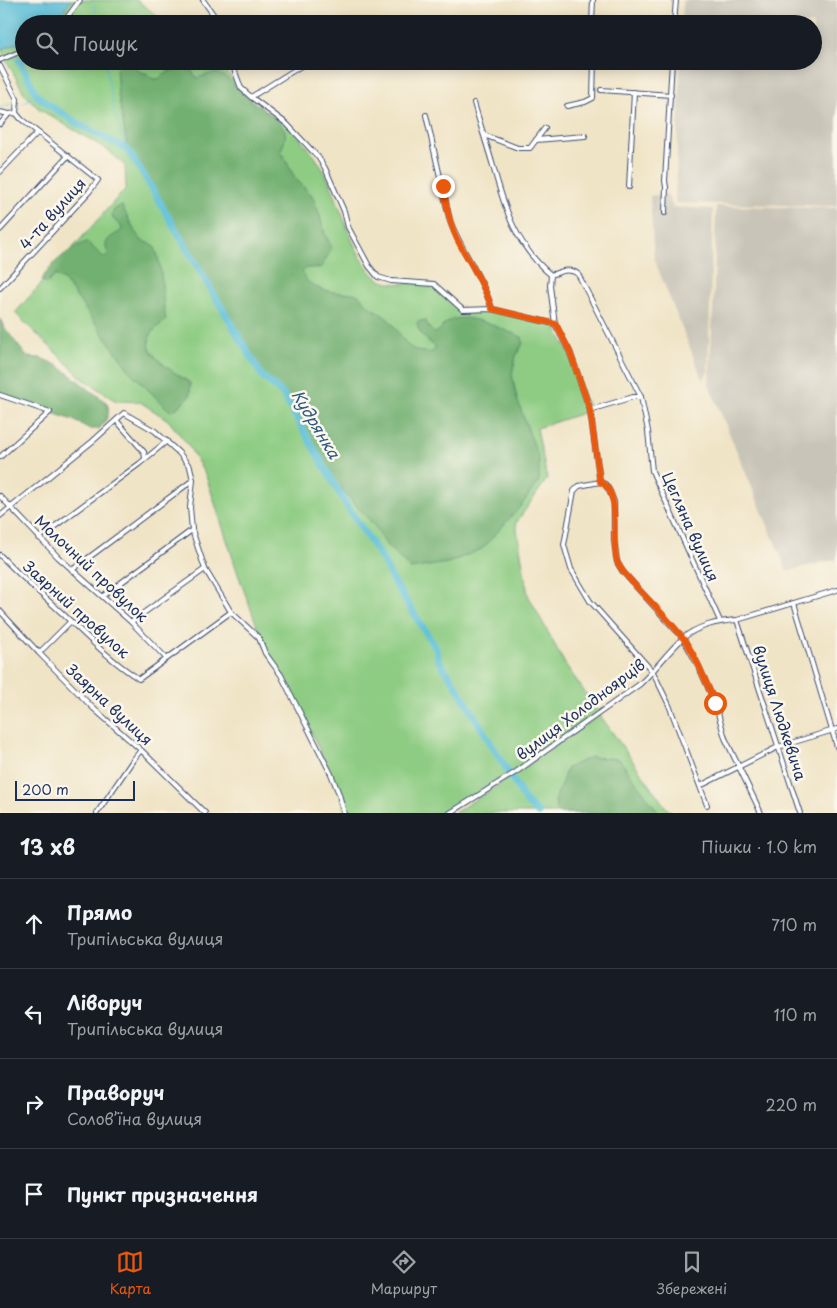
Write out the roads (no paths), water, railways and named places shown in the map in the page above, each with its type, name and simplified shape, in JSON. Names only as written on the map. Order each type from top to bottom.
[{"type":"street","points":[[69,15],[80,0]]},
{"type":"street","points":[[203,0],[214,15]]},
{"type":"street","points":[[592,15],[593,0]]},
{"type":"street","points":[[675,15],[676,0]]},
{"type":"street","points":[[0,60],[15,54]]},
{"type":"street","points":[[0,66],[17,99],[16,113],[21,120],[68,156],[0,230]]},
{"type":"street","points":[[234,70],[241,88],[251,98],[287,124],[318,157],[325,168],[344,211],[348,227],[369,266],[378,277],[391,281],[431,282],[464,310],[492,309],[556,324]]},
{"type":"street","points":[[251,98],[296,70]]},
{"type":"street","points":[[567,106],[594,98],[594,70]]},
{"type":"street","points":[[665,213],[666,187],[664,181],[672,70]]},
{"type":"street","points":[[601,90],[671,95]]},
{"type":"street","points":[[629,187],[634,92]]},
{"type":"street","points":[[474,103],[511,225],[525,249],[550,275],[556,324],[570,352],[590,410],[600,482]]},
{"type":"street","points":[[0,112],[16,113]]},
{"type":"street","points":[[0,124],[9,114]]},
{"type":"street","points":[[426,115],[450,220],[456,237],[492,309]]},
{"type":"street","points":[[484,135],[518,148],[530,148],[545,128]]},
{"type":"street","points":[[0,172],[37,133]]},
{"type":"street","points":[[536,140],[585,136]]},
{"type":"street","name":"4-та вулиця","points":[[0,288],[98,181],[96,177],[68,156]]},
{"type":"street","name":"Цегляна вулиця","points":[[550,275],[567,270],[573,270],[578,274],[642,397],[652,471],[720,621]]},
{"type":"street","points":[[590,410],[633,397],[642,397]]},
{"type":"street","points":[[0,458],[50,412],[1,398]]},
{"type":"street","points":[[0,516],[58,470],[124,413],[143,423],[167,441],[187,462],[192,473],[190,507],[192,530],[205,570],[231,612],[259,638],[266,653],[282,675],[331,774],[344,813]]},
{"type":"street","points":[[117,420],[144,452],[144,459]]},
{"type":"street","points":[[39,538],[167,441]]},
{"type":"street","points":[[72,570],[193,480]]},
{"type":"street","points":[[707,805],[669,705],[653,672],[590,601],[571,569],[564,544],[574,491],[579,486],[600,482],[605,484],[609,490],[614,502],[614,540],[617,562],[640,592],[683,638],[699,667],[715,703],[725,738],[761,813]]},
{"type":"street","name":"Молочний провулок","points":[[0,496],[39,538],[131,622],[166,658]]},
{"type":"street","points":[[103,596],[192,530]]},
{"type":"street","name":"Заярний провулок","points":[[0,555],[25,581],[126,671],[139,679],[166,658]]},
{"type":"street","points":[[131,622],[205,570]]},
{"type":"street","name":"вулиця Холодноярців","points":[[450,813],[516,772],[640,684],[683,638],[700,628],[720,621],[737,620],[837,590]]},
{"type":"street","points":[[794,603],[835,730],[837,747]]},
{"type":"street","name":"Заярна вулиця","points":[[0,611],[39,654],[93,708],[142,750],[205,813]]},
{"type":"street","points":[[166,658],[231,612]]},
{"type":"street","name":"вулиця Людкевича","points":[[737,620],[800,813]]},
{"type":"street","points":[[39,654],[70,622]]},
{"type":"street","points":[[700,786],[778,747],[835,730]]},
{"type":"street","points":[[97,813],[133,760],[142,750]]},
{"type":"water","points":[[0,0],[71,0],[60,15],[15,15],[15,44],[0,50]]},
{"type":"waterway","points":[[94,4],[96,15]]},
{"type":"waterway","name":"Кудрянка","points":[[24,70],[37,95],[48,104],[80,125],[127,149],[262,376],[283,394],[347,506],[382,559],[393,581],[436,648],[439,661],[454,682],[526,802],[538,813]]},
{"type":"waterway","points":[[107,70],[114,112],[127,149]]},
{"type":"waterway","points":[[23,103],[37,95]]},
{"type":"waterway","points":[[0,107],[15,103]]}]
